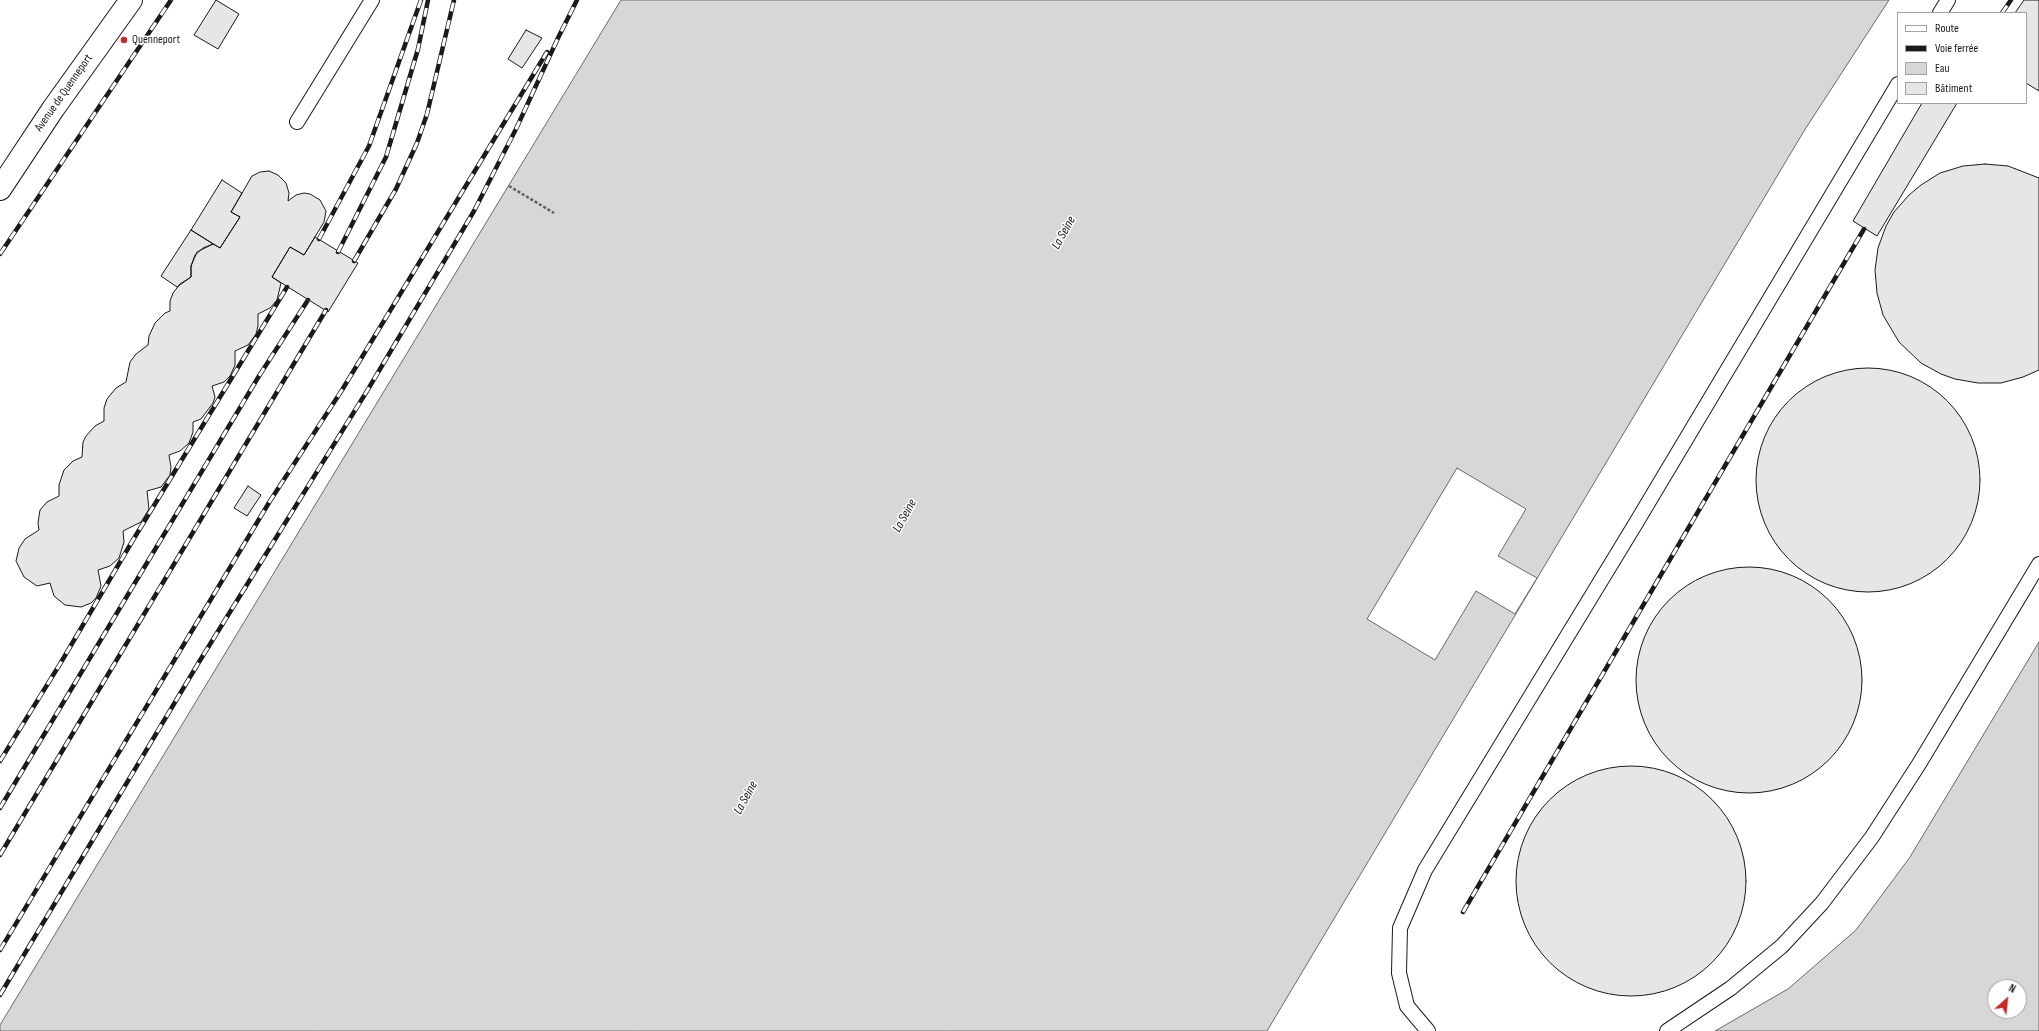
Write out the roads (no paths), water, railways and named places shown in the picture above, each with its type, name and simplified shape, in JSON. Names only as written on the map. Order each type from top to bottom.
[{"type":"main road","name":"Avenue de Quenneport","points":[[0,188],[53,108],[131,0]]},
{"type":"lane","points":[[297,122],[372,0]]},
{"type":"lane","points":[[1941,12],[1948,0]]},
{"type":"lane","points":[[1428,1031],[1407,1006],[1399,973],[1400,928],[1425,870],[1640,516],[1897,86]]},
{"type":"lane","points":[[1667,1031],[1731,988],[1782,946],[1822,903],[1872,837],[1919,764],[2039,564]]},
{"type":"water","name":"La Seine","points":[[621,0],[1889,0],[1804,131],[1267,1031],[0,1031],[0,1025]]},
{"type":"water","points":[[2039,642],[2039,1031],[1715,1031],[1788,989],[1856,930],[1910,857]]},
{"type":"railway","points":[[0,254],[171,0]]},
{"type":"railway","points":[[319,239],[369,146],[421,0]]},
{"type":"railway","points":[[338,252],[386,157],[418,49],[428,0]]},
{"type":"railway","points":[[354,261],[396,189],[417,143],[427,114],[454,0]]},
{"type":"railway","points":[[0,995],[199,662],[367,391],[474,211],[516,129],[577,0]]},
{"type":"railway","points":[[2003,12],[2011,0]]},
{"type":"railway","points":[[0,950],[270,501],[342,390],[547,52]]},
{"type":"railway","points":[[1463,912],[1864,229]]},
{"type":"railway","points":[[0,761],[287,287]]},
{"type":"railway","points":[[0,808],[259,376],[308,300]]},
{"type":"railway","points":[[0,855],[326,310]]},
{"type":"place","name":"Quenneport","points":[[124,40]]}]
